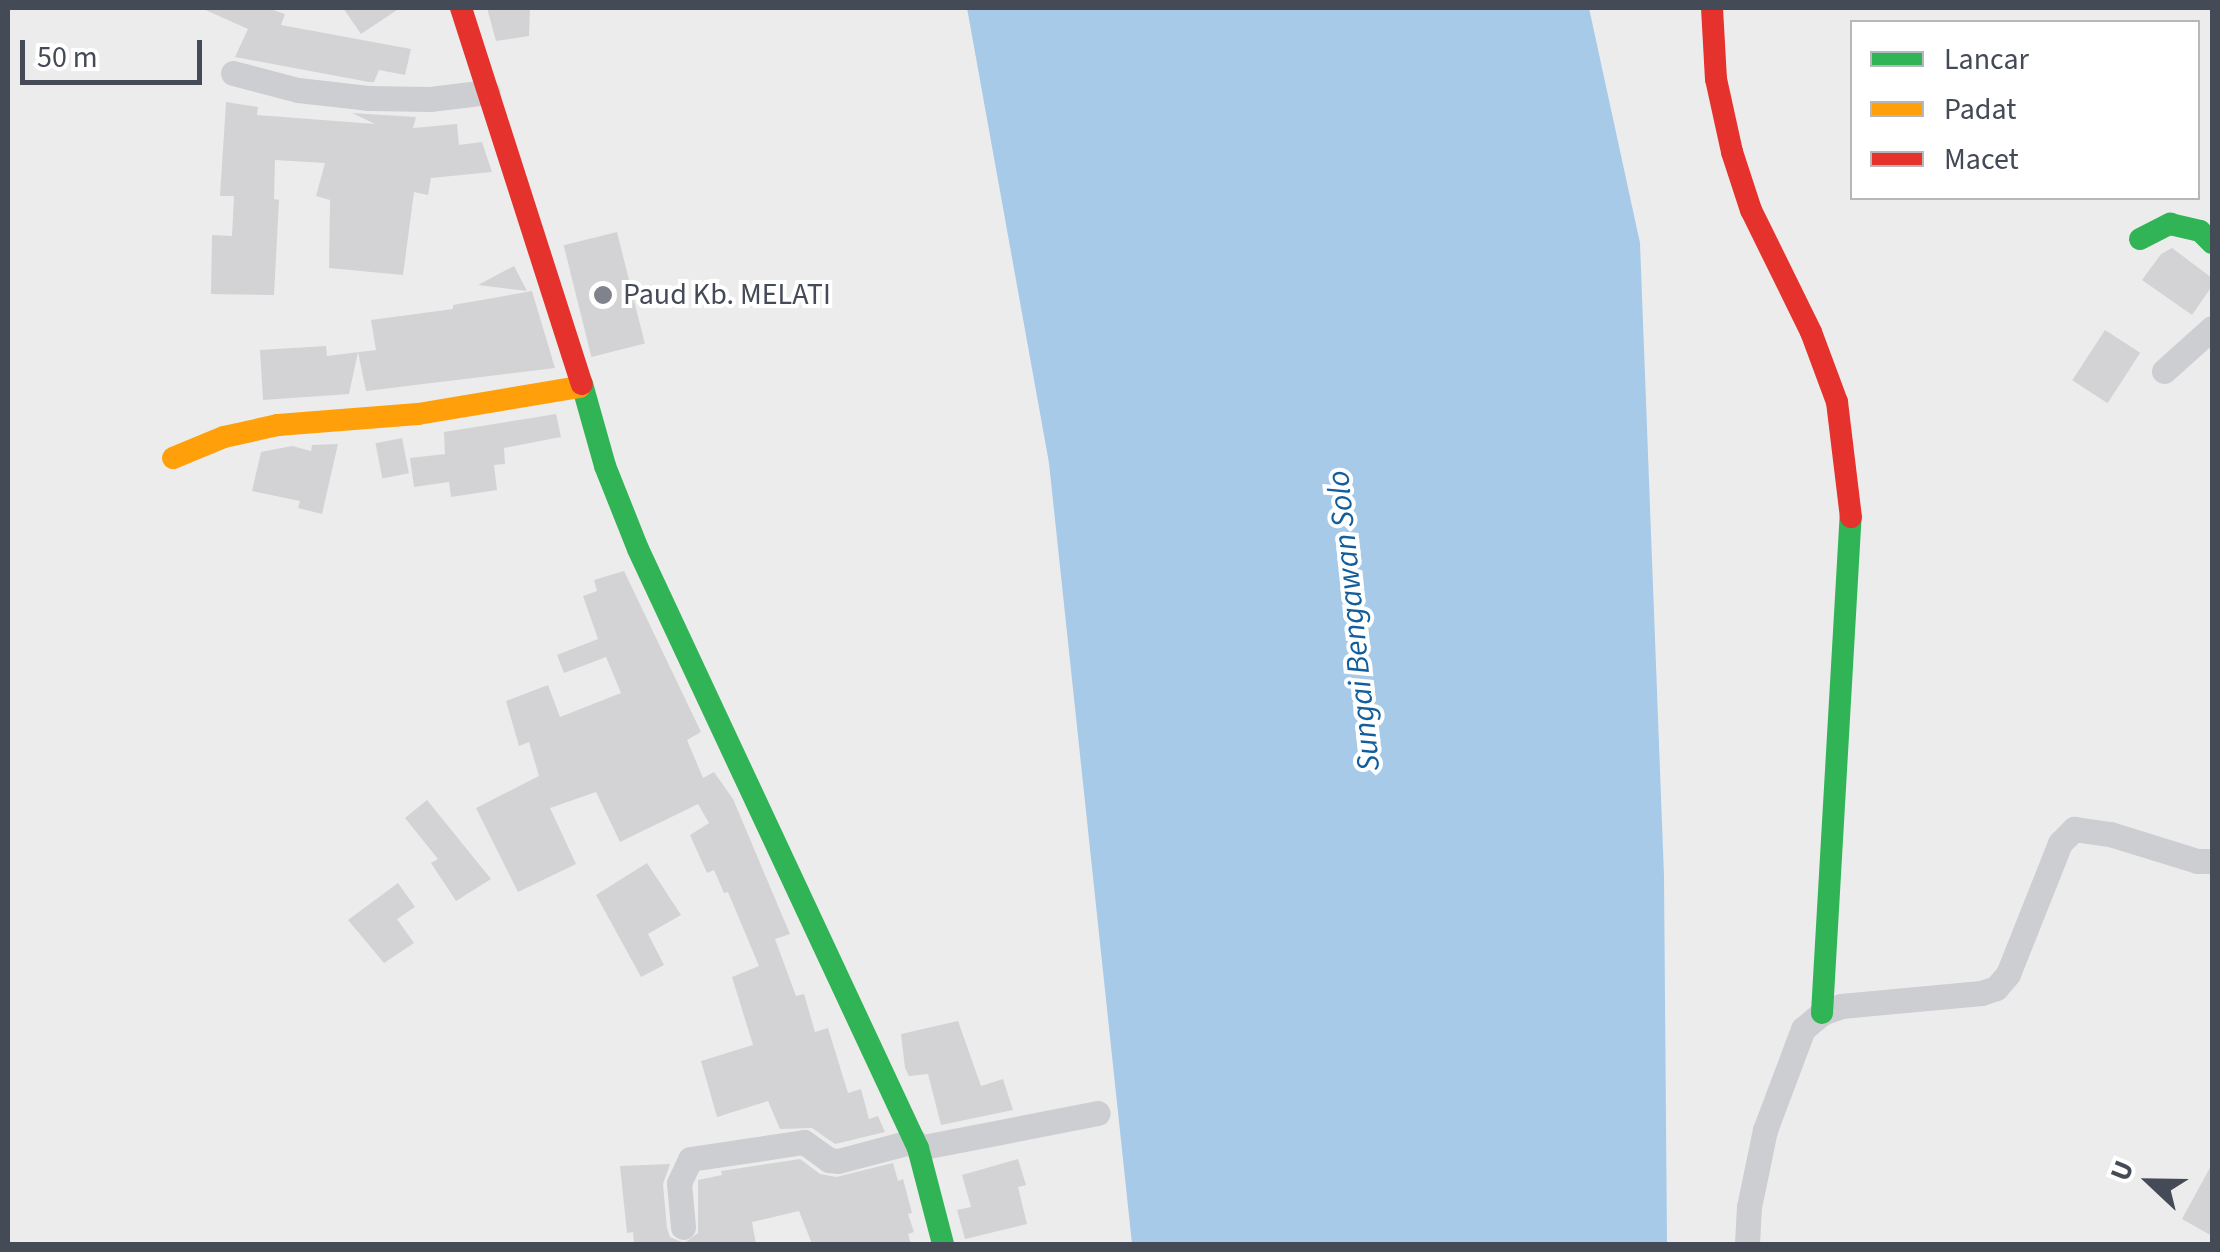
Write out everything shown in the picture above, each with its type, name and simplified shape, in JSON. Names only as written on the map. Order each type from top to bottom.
[{"type":"street","points":[[461,8],[562,310],[580,386],[638,550],[714,701],[799,900],[916,1145],[944,1244]]},
{"type":"street","points":[[1712,8],[1716,78],[1732,152],[1751,210],[1811,332],[1836,402],[1847,455],[1852,542],[1822,1013]]},
{"type":"street","points":[[233,73],[298,90],[368,98],[430,99],[488,92]]},
{"type":"street","points":[[2140,240],[2170,224],[2200,231],[2212,242]]},
{"type":"street","points":[[2164,371],[2212,328]]},
{"type":"street","points":[[172,458],[224,437],[278,425],[418,414],[580,386]]},
{"type":"street","points":[[1747,1244],[1764,1130],[1802,1029],[1822,1013],[1841,1006],[1996,988],[2008,974],[2060,842],[2074,830],[2110,834],[2197,862],[2212,861]]},
{"type":"street","points":[[683,1227],[679,1183],[690,1159],[804,1142],[838,1162],[1098,1113]]},
{"type":"water","name":"Sungai Bengawan Solo","points":[[967,8],[1589,8],[1640,243],[1664,876],[1667,1244],[1132,1244],[1049,463]]},
{"type":"building","points":[[201,8],[267,8],[285,14],[281,25],[411,49],[405,75],[379,70],[374,82],[369,82],[235,57],[248,29]]},
{"type":"building","points":[[343,8],[400,8],[361,34]]},
{"type":"building","points":[[487,8],[530,8],[529,36],[496,41]]},
{"type":"building","points":[[226,102],[258,107],[257,115],[375,124],[352,113],[416,117],[413,128],[457,124],[459,145],[482,142],[492,172],[431,178],[428,195],[414,192],[403,275],[329,268],[330,200],[316,196],[325,163],[275,160],[274,199],[279,200],[274,295],[211,294],[212,235],[232,236],[234,196],[220,196]]},
{"type":"building","name":"Paud Kb. MELATI","points":[[617,232],[645,344],[591,357],[564,245]]},
{"type":"building","points":[[2172,248],[2212,278],[2212,286],[2192,315],[2142,280],[2161,254]]},
{"type":"building","points":[[514,266],[527,291],[478,285]]},
{"type":"building","points":[[532,291],[555,368],[366,391],[358,352],[376,350],[371,320],[453,309],[453,305]]},
{"type":"building","points":[[2105,330],[2140,353],[2108,403],[2072,380]]},
{"type":"building","points":[[326,346],[327,356],[358,352],[349,394],[263,400],[260,350]]},
{"type":"building","points":[[556,414],[561,437],[504,448],[505,464],[494,465],[497,490],[451,497],[449,482],[414,487],[410,458],[445,454],[444,432]]},
{"type":"building","points":[[402,438],[409,473],[382,478],[375,443]]},
{"type":"building","points":[[338,444],[322,514],[298,508],[300,501],[252,491],[261,452],[292,446],[311,451],[312,445]]},
{"type":"building","points":[[624,571],[701,732],[687,740],[703,778],[714,772],[733,799],[790,934],[775,939],[796,996],[804,994],[815,1032],[828,1028],[848,1093],[861,1089],[869,1119],[878,1116],[885,1132],[835,1144],[812,1128],[780,1129],[768,1101],[717,1117],[701,1061],[753,1045],[732,977],[759,966],[728,892],[724,893],[714,870],[707,873],[690,835],[709,823],[698,804],[620,842],[596,792],[550,808],[576,864],[518,892],[476,808],[539,776],[529,742],[519,746],[506,701],[548,685],[560,717],[621,693],[606,657],[564,673],[557,655],[598,639],[583,596],[597,591],[594,580]]},
{"type":"building","points":[[427,800],[491,879],[456,901],[431,863],[438,859],[405,818]]},
{"type":"building","points":[[647,863],[681,915],[648,934],[664,965],[641,977],[596,895]]},
{"type":"building","points":[[398,883],[415,907],[397,919],[414,943],[384,963],[348,920]]},
{"type":"building","points":[[958,1021],[981,1086],[1003,1079],[1013,1110],[941,1125],[928,1074],[909,1076],[905,1068],[901,1034]]},
{"type":"building","points":[[800,1159],[820,1174],[836,1177],[893,1163],[898,1181],[903,1179],[912,1213],[908,1214],[914,1232],[908,1234],[911,1244],[812,1244],[799,1211],[752,1222],[756,1244],[634,1244],[633,1232],[627,1233],[620,1166],[670,1164],[663,1184],[667,1228],[670,1237],[684,1243],[698,1233],[698,1180],[722,1175],[721,1171]]},
{"type":"building","points":[[1018,1159],[1026,1185],[1018,1187],[1027,1224],[965,1239],[957,1210],[971,1207],[962,1175]]},
{"type":"building","points":[[2212,1164],[2212,1236],[2182,1219]]},
{"type":"traffic: fast","points":[[2140,239],[2170,224],[2200,231],[2212,243]]},
{"type":"traffic: fast","points":[[582,384],[605,466],[638,549],[918,1148],[943,1244]]},
{"type":"traffic: fast","points":[[1822,1013],[1851,517]]},
{"type":"traffic: slow","points":[[173,458],[224,437],[278,425],[418,414],[580,387]]},
{"type":"traffic: jam","points":[[461,8],[582,384]]},
{"type":"traffic: jam","points":[[1712,8],[1716,79],[1732,152],[1751,210],[1811,332],[1837,402],[1851,517]]},
{"type":"place","name":"Paud Kb. MELATI","points":[[603,295]]}]
